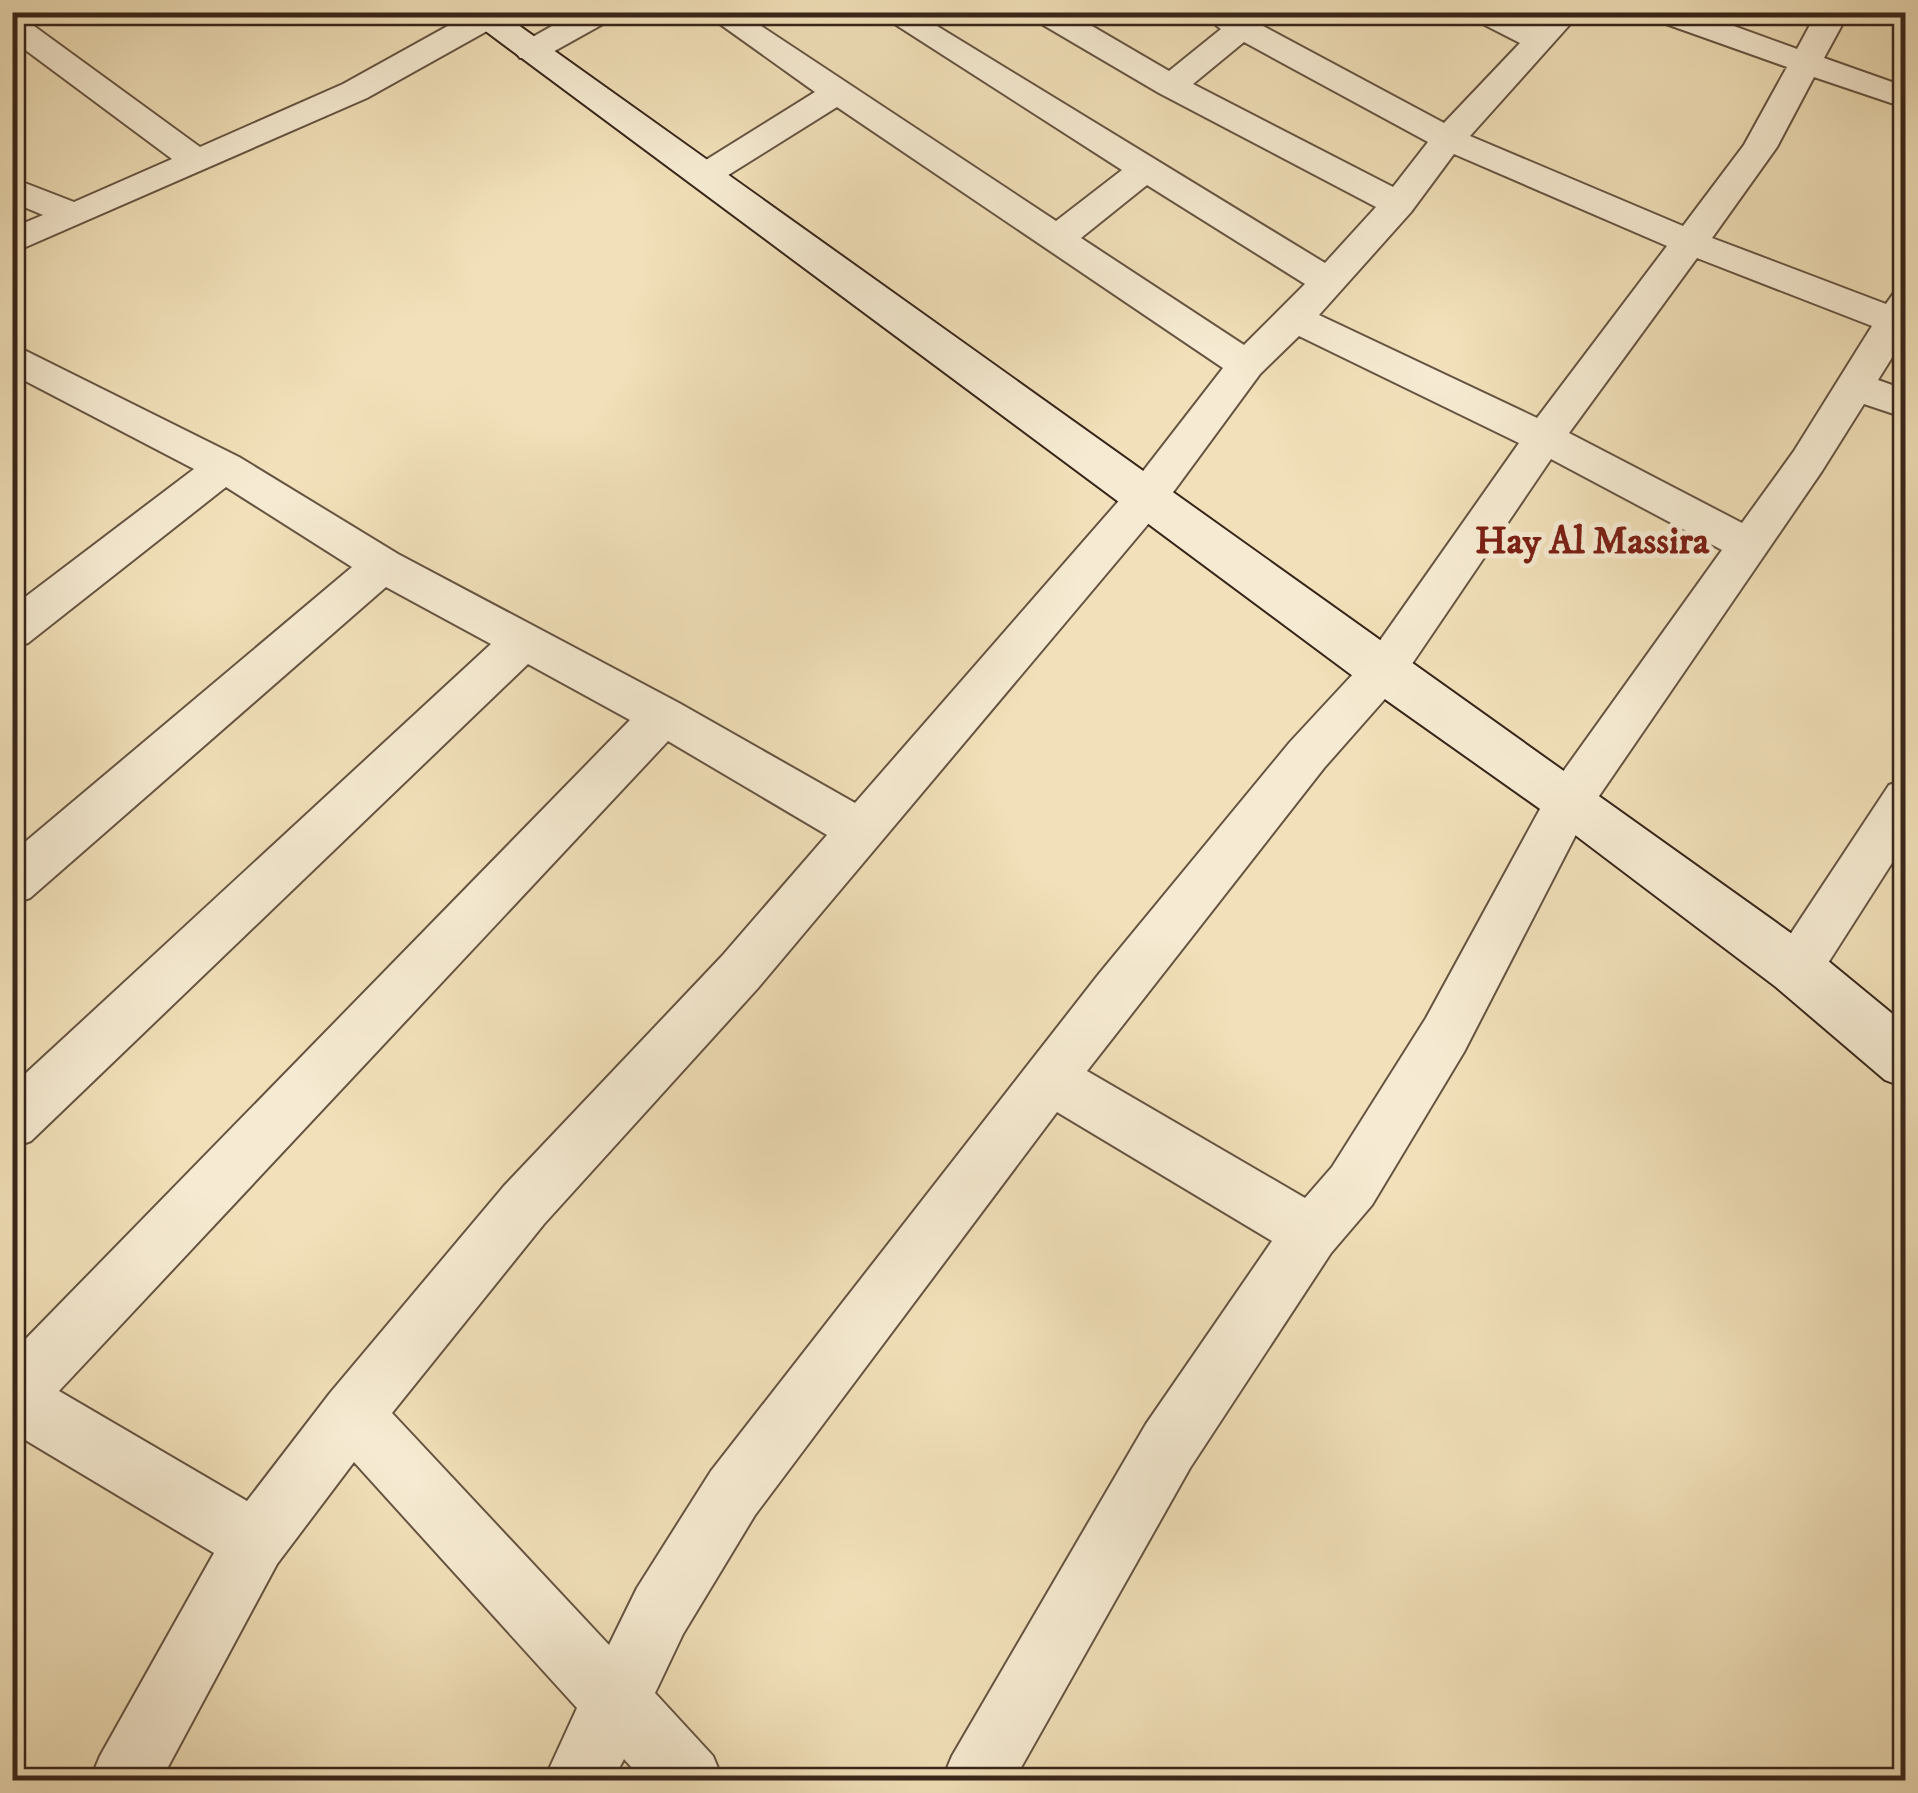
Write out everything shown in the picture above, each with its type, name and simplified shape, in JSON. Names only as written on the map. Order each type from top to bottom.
[{"type":"street","points":[[531,51],[601,12]]},
{"type":"street","points":[[718,12],[1246,365]]},
{"type":"street","points":[[892,12],[1328,281]]},
{"type":"street","points":[[1044,12],[1171,86],[1398,204]]},
{"type":"street","points":[[1484,12],[1554,26]]},
{"type":"street","points":[[1663,12],[1906,98]]},
{"type":"street","points":[[578,1780],[660,1611],[733,1494],[1049,1078],[1306,755],[1383,671],[1544,438],[1760,147],[1833,12]]},
{"type":"street","points":[[12,242],[355,91],[480,16],[1383,671],[1569,801],[1796,969],[1906,1061]]},
{"type":"street","points":[[976,1780],[1168,1446],[1311,1234],[1352,1186],[1445,1034],[1569,801],[1749,545],[1901,312],[1692,242],[1448,139],[1238,17],[1171,86]]},
{"type":"street","points":[[12,25],[197,161]]},
{"type":"street","points":[[124,1780],[255,1542],[352,1415],[524,1205],[740,972],[1146,499],[1246,365],[1295,319],[1398,204],[1448,139],[1554,26]]},
{"type":"street","points":[[705,176],[837,92]]},
{"type":"street","points":[[1058,239],[1145,169]]},
{"type":"street","points":[[12,189],[74,215]]},
{"type":"street","points":[[1295,319],[1544,438],[1749,545]]},
{"type":"street","points":[[12,357],[224,468],[383,565],[663,716],[861,831]]},
{"type":"street","points":[[1856,386],[1906,404]]},
{"type":"street","points":[[12,631],[224,468]]},
{"type":"street","points":[[12,884],[383,565]]},
{"type":"street","points":[[12,1123],[524,640]]},
{"type":"street","points":[[255,1542],[12,1398],[663,716]]},
{"type":"street","points":[[1796,969],[1906,799]]},
{"type":"street","points":[[1049,1078],[1311,1234]]},
{"type":"street","points":[[352,1415],[689,1780]]},
{"type":"district","name":"Hay Al Massira","points":[[1592,542]]}]
